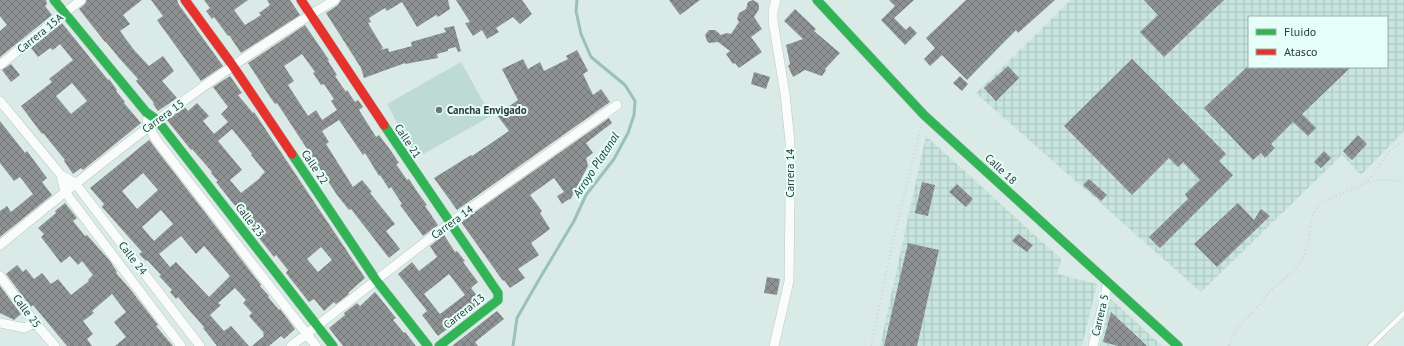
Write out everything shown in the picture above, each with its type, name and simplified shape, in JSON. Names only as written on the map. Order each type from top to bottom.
[{"type":"street","name":"Calle 23","points":[[54,0],[146,112],[157,120],[333,346]]},
{"type":"street","name":"Carrera 15A","points":[[0,65],[81,0]]},
{"type":"street","name":"Calle 22","points":[[185,0],[233,66],[376,280],[428,346]]},
{"type":"street","name":"Calle 21","points":[[301,0],[498,293]]},
{"type":"street","name":"Carrera 15","points":[[0,245],[148,126],[233,66],[335,0]]},
{"type":"street","name":"Carrera 14","points":[[774,346],[789,281],[790,206],[790,141],[773,11],[776,0]]},
{"type":"street","name":"Calle 18","points":[[817,0],[924,115],[1178,346]]},
{"type":"street","name":"Calle 24","points":[[0,101],[61,175],[75,184],[200,346]]},
{"type":"street","name":"Carrera 14","points":[[291,346],[450,223],[617,105]]},
{"type":"street","points":[[146,112],[148,126],[157,141],[316,346]]},
{"type":"street","name":"Calle 24","points":[[61,175],[65,192],[181,346]]},
{"type":"street","name":"Calle 25","points":[[0,276],[51,345]]},
{"type":"street","name":"Carrera 5","points":[[1093,346],[1108,283]]},
{"type":"street","name":"Carrera 13","points":[[439,346],[498,300],[498,293]]},
{"type":"street","points":[[0,322],[24,328],[35,323]]},
{"type":"lane","points":[[1370,346],[1404,313]]},
{"type":"path","points":[[871,346],[893,241],[924,115]]},
{"type":"path","points":[[1356,188],[1375,174],[1388,152],[1404,140]]},
{"type":"path","points":[[1229,346],[1237,328],[1270,291],[1293,271],[1303,259],[1308,244],[1312,216],[1323,201],[1375,180],[1404,182]]},
{"type":"shaded area","points":[[1071,0],[1404,0],[1404,131],[1361,175],[1342,155],[1201,292],[976,93]]},
{"type":"shaded area","name":"Cancha Envigado","points":[[461,62],[491,116],[416,158],[387,104]]},
{"type":"shaded area","points":[[926,136],[1061,259],[1057,274],[1097,284],[1082,346],[880,346]]},
{"type":"shaded area","points":[[1110,298],[1162,346],[1100,346]]},
{"type":"building","points":[[0,0],[46,0],[47,4],[45,6],[52,15],[0,57],[0,31],[7,25],[0,16]]},
{"type":"building","points":[[87,0],[142,0],[123,15],[130,24],[120,31],[134,50],[149,66],[163,56],[174,71],[162,81],[177,98],[158,111],[153,104],[154,103],[136,81],[138,79],[105,42],[79,9]]},
{"type":"building","points":[[151,0],[177,0],[179,5],[223,66],[201,81],[157,20],[163,16]]},
{"type":"building","points":[[204,0],[248,0],[234,10],[245,25],[261,15],[259,13],[270,5],[267,0],[290,0],[300,15],[241,53],[229,35],[228,36],[214,17],[212,19],[206,11],[210,8]]},
{"type":"building","points":[[341,0],[448,0],[450,9],[438,17],[436,15],[417,27],[402,2],[387,11],[385,8],[369,18],[371,22],[368,23],[383,48],[380,50],[388,48],[389,52],[412,46],[411,42],[446,32],[444,28],[454,26],[461,51],[458,52],[456,47],[448,49],[448,51],[437,54],[438,58],[405,63],[364,78],[361,68],[326,13],[338,5]]},
{"type":"building","points":[[456,0],[522,0],[532,14],[520,24],[513,17],[496,28],[499,32],[487,39],[482,30],[473,36],[465,23],[470,22]]},
{"type":"building","points":[[669,0],[700,0],[680,15]]},
{"type":"building","points":[[753,0],[758,3],[759,6],[759,9],[754,17],[762,29],[751,37],[762,52],[739,68],[735,63],[733,64],[726,54],[730,51],[718,42],[709,43],[705,35],[709,30],[715,30],[721,35],[727,33],[731,34],[739,22],[737,19],[739,13],[746,9],[748,2]]},
{"type":"building","points":[[889,0],[914,0],[894,18],[906,30],[910,26],[917,33],[905,45],[881,20],[895,6]]},
{"type":"building","points":[[966,0],[1055,0],[1018,33],[1016,30],[967,80],[942,55],[930,66],[924,59],[935,48],[926,38]]},
{"type":"building","points":[[1144,0],[1224,0],[1164,57],[1140,32],[1158,15]]},
{"type":"building","points":[[795,9],[816,29],[814,31],[840,53],[825,69],[826,70],[822,76],[805,70],[793,77],[788,66],[790,64],[786,45],[803,39],[784,21]]},
{"type":"building","points":[[62,23],[108,80],[109,79],[125,102],[124,103],[141,123],[83,170],[81,168],[73,174],[64,161],[65,160],[43,133],[42,134],[21,106],[52,82],[49,79],[73,60],[60,44],[53,50],[50,48],[38,57],[31,48]],"holes":[[[72,83],[87,101],[71,114],[56,96]]]},
{"type":"building","points":[[305,25],[329,60],[328,61],[337,75],[335,76],[355,102],[358,100],[363,107],[359,110],[376,137],[379,135],[391,151],[399,163],[396,164],[407,180],[409,179],[427,205],[425,206],[438,225],[423,236],[400,205],[402,204],[391,187],[389,189],[365,153],[363,155],[339,120],[322,131],[329,142],[326,144],[353,187],[362,180],[372,192],[370,193],[395,224],[386,231],[400,249],[389,258],[351,209],[349,210],[337,195],[277,103],[275,104],[248,63]],"holes":[[[302,54],[315,72],[313,73],[321,85],[324,84],[334,99],[331,101],[337,110],[322,120],[316,110],[308,116],[288,85],[294,81],[284,66]]]},
{"type":"building","points":[[577,50],[588,71],[583,74],[593,95],[601,89],[610,102],[457,210],[434,178],[471,155],[472,156],[509,131],[497,115],[518,100],[502,69],[523,59],[528,69],[540,62],[544,71],[568,59],[566,56]]},
{"type":"building","points":[[1132,59],[1226,154],[1219,161],[1233,175],[1160,248],[1149,237],[1188,199],[1185,194],[1200,180],[1183,162],[1178,167],[1169,158],[1132,195],[1064,126]]},
{"type":"building","points":[[11,64],[20,75],[11,82],[2,70]]},
{"type":"building","points":[[1008,66],[1019,78],[996,101],[984,88]]},
{"type":"building","points":[[1247,67],[1350,68],[1302,114],[1316,128],[1308,136],[1293,122],[1271,144],[1275,148],[1265,158],[1261,153],[1253,160],[1204,108]]},
{"type":"building","points":[[754,72],[770,77],[766,89],[751,84]]},
{"type":"building","points":[[230,76],[242,93],[238,95],[253,113],[254,112],[365,278],[348,293],[349,294],[336,304],[334,302],[324,311],[314,299],[309,302],[286,273],[288,270],[276,255],[274,257],[241,211],[240,212],[216,182],[218,181],[211,173],[212,172],[192,149],[191,150],[167,120],[185,107],[188,111],[197,103],[209,116],[203,121],[214,134],[228,122],[221,114],[228,107],[213,87]],"holes":[[[232,129],[265,172],[260,178],[241,193],[230,180],[242,170],[218,141]],[[321,247],[332,260],[318,272],[307,259]]]},
{"type":"building","points":[[960,76],[968,84],[962,91],[953,83]]},
{"type":"building","points":[[609,118],[612,123],[586,143],[593,153],[586,158],[588,166],[570,200],[569,199],[562,204],[557,196],[564,192],[554,178],[530,195],[542,211],[540,213],[550,229],[531,243],[539,255],[518,269],[525,278],[510,288],[504,280],[503,281],[461,222]]},
{"type":"building","points":[[0,121],[25,153],[27,151],[47,178],[42,182],[52,195],[0,237],[0,211],[7,206],[11,212],[33,194],[20,177],[14,181],[0,163]]},
{"type":"building","points":[[1358,135],[1367,144],[1352,160],[1343,151]]},
{"type":"building","points":[[149,140],[261,285],[260,286],[269,296],[268,297],[279,310],[280,309],[295,329],[284,339],[281,336],[269,346],[252,346],[264,336],[264,333],[249,316],[252,313],[243,303],[246,300],[235,288],[218,303],[221,305],[210,315],[224,331],[231,326],[249,346],[217,346],[203,328],[204,327],[178,297],[176,299],[170,292],[172,290],[159,276],[161,275],[139,254],[142,252],[102,207],[104,204],[90,188]],"holes":[[[143,173],[158,190],[137,209],[122,191]],[[161,210],[173,224],[154,241],[142,227]],[[181,236],[196,254],[204,246],[230,276],[209,297],[176,262],[170,267],[159,254]]]},
{"type":"building","points":[[1324,151],[1331,158],[1321,168],[1314,162]]},
{"type":"building","points":[[1089,179],[1107,195],[1101,201],[1083,185]]},
{"type":"building","points":[[922,182],[935,185],[928,216],[915,213]]},
{"type":"building","points":[[957,184],[973,199],[966,207],[949,192]]},
{"type":"building","points":[[65,203],[77,218],[73,221],[85,236],[87,235],[110,261],[117,272],[116,273],[173,346],[115,346],[126,337],[114,322],[126,312],[112,294],[92,311],[94,313],[83,321],[93,334],[87,339],[92,346],[67,346],[33,305],[31,307],[6,274],[17,265],[23,272],[26,269],[34,279],[42,273],[51,284],[58,279],[71,295],[89,281],[88,280],[93,275],[82,261],[78,265],[70,256],[61,263],[41,237],[44,234],[38,228],[56,213],[55,211]]},
{"type":"building","points":[[1238,203],[1254,220],[1261,209],[1270,216],[1217,267],[1194,244]]},
{"type":"building","points":[[1018,234],[1033,245],[1027,252],[1012,241]]},
{"type":"building","points":[[444,235],[455,252],[457,251],[465,261],[463,262],[478,282],[471,288],[482,302],[438,336],[422,315],[427,311],[398,274],[412,262],[419,271],[437,257],[430,246]],"holes":[[[449,274],[465,295],[440,314],[424,294]]]},
{"type":"building","points":[[908,243],[939,250],[917,346],[884,346]]},
{"type":"building","points":[[767,277],[780,279],[777,295],[764,293]]},
{"type":"building","points":[[0,286],[21,314],[14,320],[0,313]]},
{"type":"building","points":[[375,292],[396,318],[393,320],[416,346],[343,346],[329,328],[345,315],[344,313],[357,303],[360,306]]},
{"type":"building","points":[[497,311],[504,319],[475,342],[478,346],[452,346]]},
{"type":"building","points":[[1111,312],[1147,346],[1118,346],[1103,342]]},
{"type":"waterway","name":"Arroyo Platanal","points":[[513,346],[517,318],[574,221],[586,195],[614,159],[628,133],[634,115],[635,101],[625,85],[591,57],[581,34],[576,11],[577,0]]},
{"type":"traffic: fast","points":[[54,0],[146,112],[157,120],[333,346]]},
{"type":"traffic: fast","points":[[817,0],[924,115],[1178,346]]},
{"type":"traffic: fast","points":[[384,125],[498,293],[498,300],[439,346]]},
{"type":"traffic: fast","points":[[292,154],[376,280],[428,346]]},
{"type":"traffic: jam","points":[[185,0],[233,66],[292,154]]},
{"type":"traffic: jam","points":[[301,0],[384,125]]},
{"type":"place","name":"Cancha Envigado","points":[[439,110]]}]
